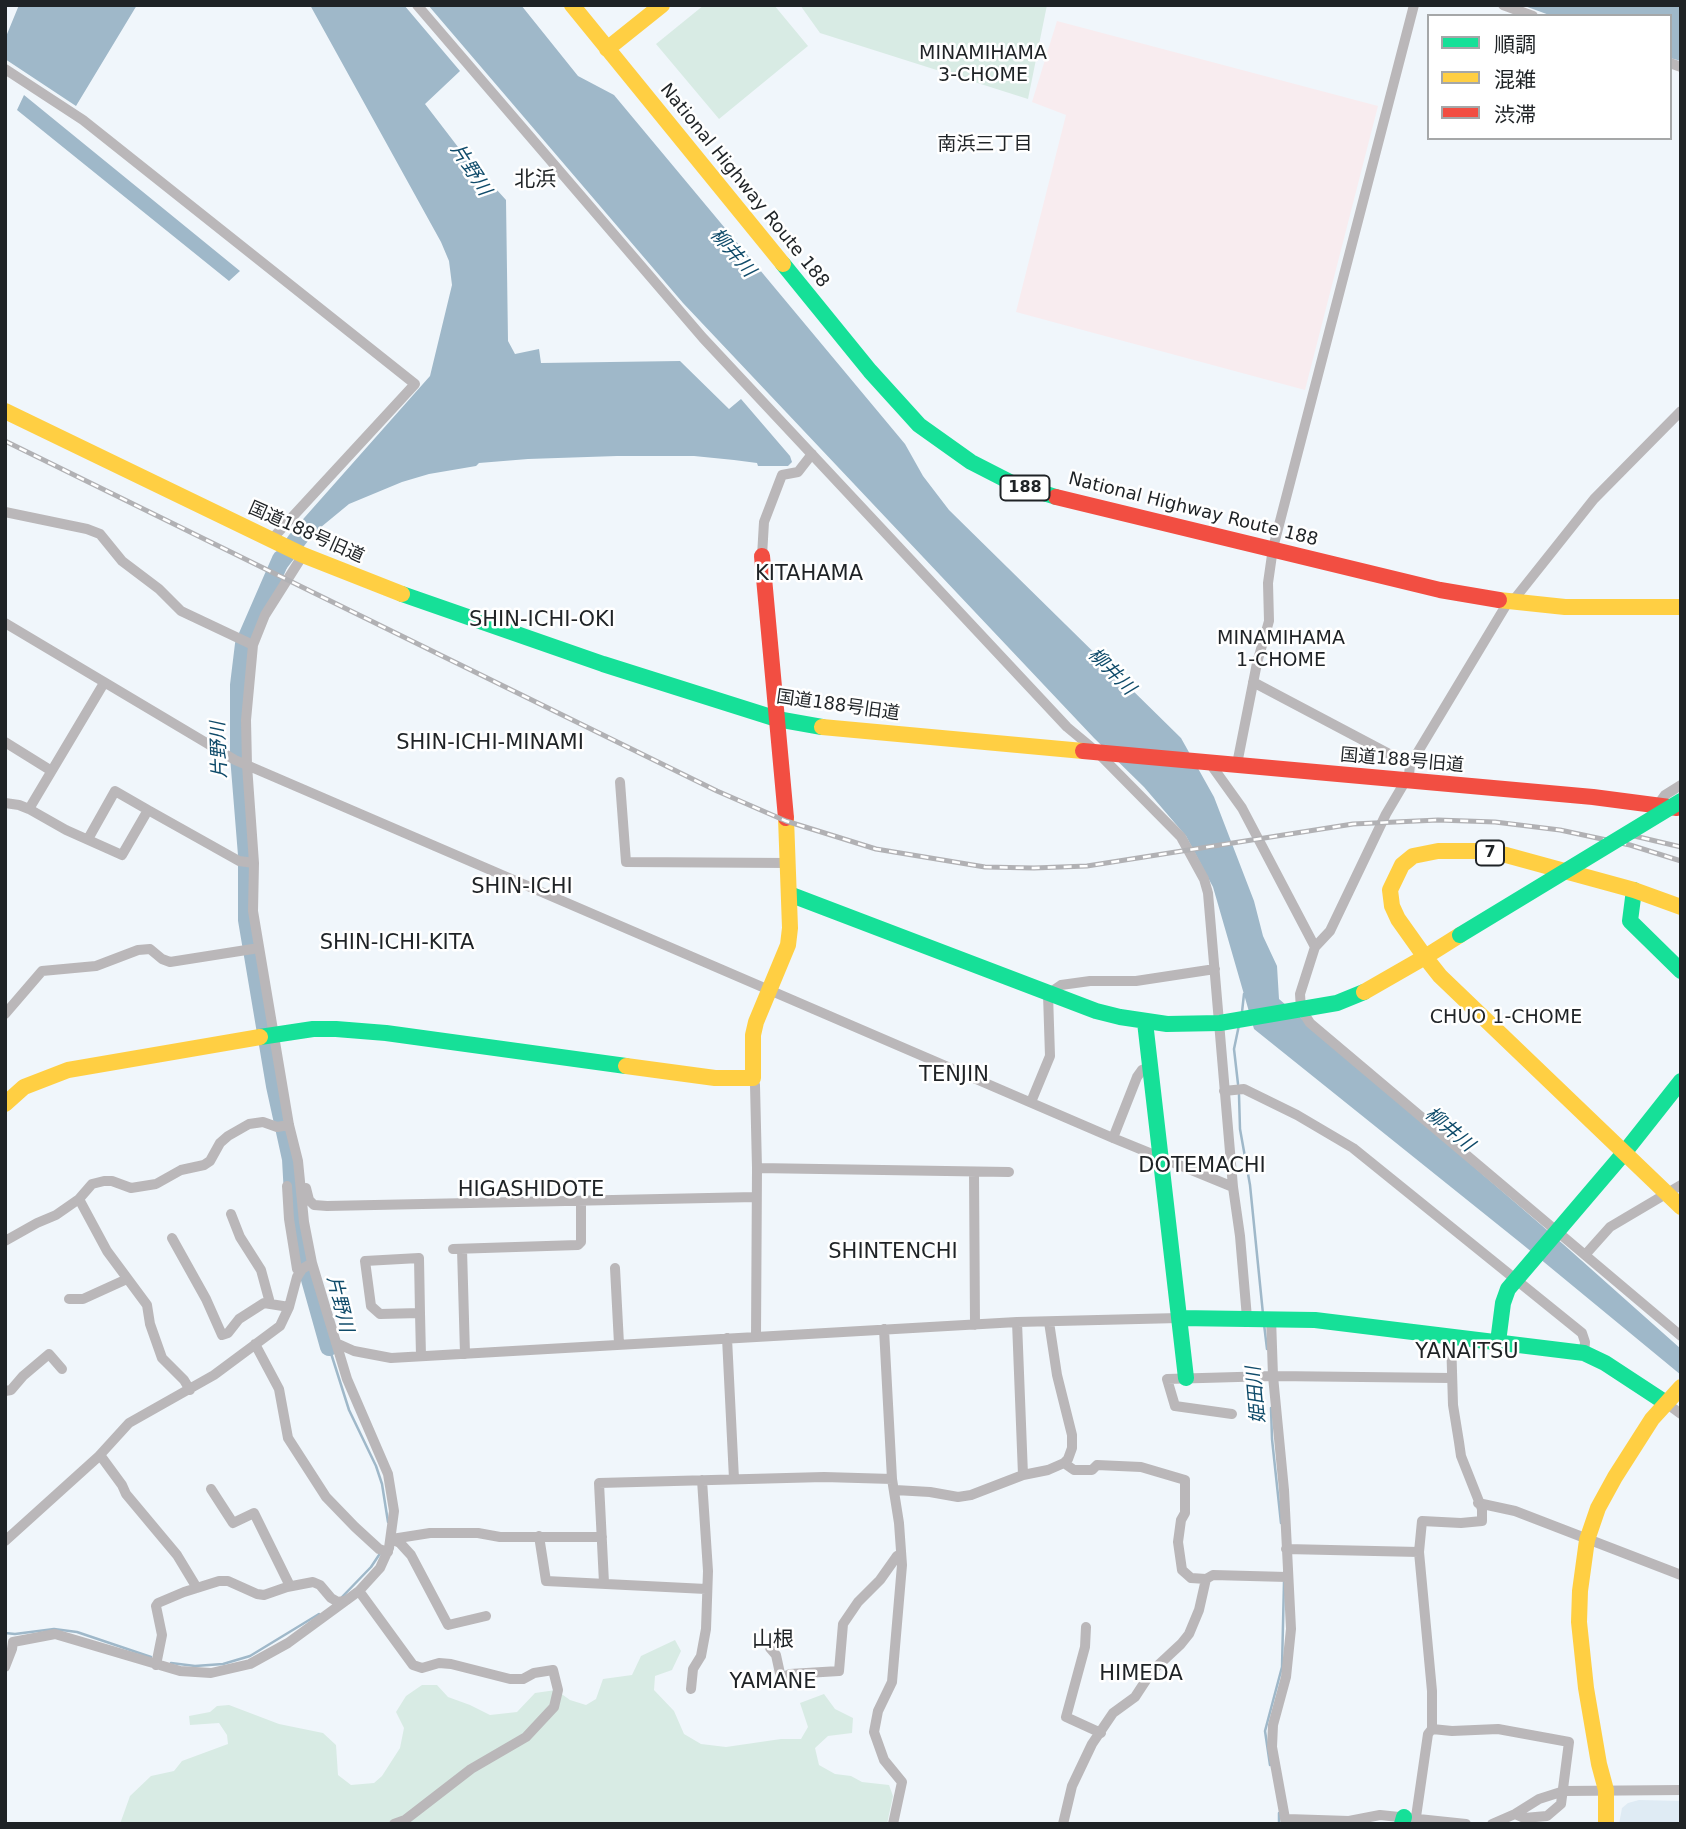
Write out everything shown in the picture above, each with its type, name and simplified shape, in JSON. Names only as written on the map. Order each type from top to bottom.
[{"type":"main road","name":"National Highway Route 188","points":[[572,5],[870,372],[919,425],[949,449],[992,474],[1030,489],[1403,582],[1508,602],[1602,608],[1681,607]]},
{"type":"main road","points":[[607,49],[662,5]]},
{"type":"main road","name":"国道188号旧道","points":[[5,411],[300,554],[372,583],[603,664],[778,719],[822,727],[1237,764],[1408,773],[1681,809]]},
{"type":"main road","points":[[5,1104],[24,1087],[68,1070],[313,1029],[361,1031],[715,1078],[753,1078],[752,1035],[788,945],[789,894],[778,719],[762,556]]},
{"type":"main road","points":[[789,894],[1096,1011],[1145,1022],[1220,1023],[1337,1003],[1359,995],[1681,801]]},
{"type":"main road","name":"7","points":[[1425,957],[1398,919],[1390,890],[1402,865],[1413,856],[1426,852],[1478,851],[1506,855],[1634,890],[1681,907]]},
{"type":"main road","points":[[1634,890],[1630,921],[1681,971]]},
{"type":"main road","points":[[1425,957],[1440,975],[1624,1153],[1674,1189],[1681,1207]]},
{"type":"main road","points":[[1145,1022],[1186,1378]]},
{"type":"main road","points":[[1498,1342],[1503,1303],[1508,1289],[1624,1153],[1681,1081]]},
{"type":"main road","points":[[1179,1318],[1315,1320],[1584,1353],[1605,1363],[1666,1403]]},
{"type":"main road","points":[[1606,1824],[1606,1790],[1599,1764],[1583,1667],[1580,1591],[1587,1540],[1598,1508],[1615,1476],[1646,1429],[1680,1387]]},
{"type":"street","points":[[417,5],[703,338],[1067,727],[1102,752],[1181,838],[1205,878],[1209,893],[1233,1187],[1240,1236],[1262,1318],[1273,1376],[1284,1490],[1291,1629],[1286,1677],[1273,1725],[1272,1747],[1286,1822],[1349,1821],[1380,1815],[1466,1824]]},
{"type":"street","points":[[1237,764],[1269,621],[1268,583],[1273,548],[1414,5]]},
{"type":"street","points":[[1503,5],[1528,14]]},
{"type":"street","points":[[5,69],[83,120],[415,384],[273,541]]},
{"type":"street","points":[[1681,411],[1594,499],[1516,597],[1508,602],[1408,773],[1330,931],[1315,947],[1301,985],[1297,1009],[1554,1236],[1585,1255],[1681,1336]]},
{"type":"street","points":[[762,556],[764,522],[782,475],[798,472],[812,454]]},
{"type":"street","points":[[5,512],[100,534],[122,561],[159,589],[181,611],[248,643]]},
{"type":"street","points":[[5,1667],[13,1642],[55,1634],[157,1662],[180,1671],[211,1673],[250,1664],[288,1643],[359,1591],[380,1568],[384,1551],[392,1539],[394,1511],[388,1474],[346,1379],[336,1343],[306,1267],[299,1169],[284,1126],[274,1035],[253,911],[242,763],[248,692],[248,643],[300,554]]},
{"type":"street","points":[[5,624],[242,763],[1113,1138],[1233,1187]]},
{"type":"street","points":[[1254,682],[1408,773]]},
{"type":"street","points":[[29,809],[104,683]]},
{"type":"street","points":[[5,742],[51,770]]},
{"type":"street","points":[[1205,761],[1242,808],[1315,947]]},
{"type":"street","points":[[620,782],[626,862],[789,863]]},
{"type":"street","points":[[1657,806],[1665,795],[1681,785]]},
{"type":"street","points":[[88,839],[115,791],[250,863]]},
{"type":"street","points":[[5,803],[19,804],[122,855],[148,810]]},
{"type":"street","points":[[5,1014],[42,971],[96,967],[138,950],[150,949],[170,962],[259,948]]},
{"type":"street","points":[[1031,1102],[1050,1056],[1048,994],[1061,985],[1090,981],[1136,981],[1215,969]]},
{"type":"street","points":[[1113,1138],[1137,1077],[1142,1070],[1150,1068]]},
{"type":"street","points":[[753,1078],[757,1168],[756,1337]]},
{"type":"street","points":[[1226,1091],[1244,1089],[1297,1115],[1353,1148],[1522,1274],[1582,1333],[1585,1338],[1584,1353]]},
{"type":"street","points":[[5,1241],[56,1215],[79,1199],[92,1184],[112,1181],[131,1188],[156,1184],[181,1170],[204,1165],[210,1161],[220,1143],[249,1125],[262,1122],[284,1126]]},
{"type":"street","points":[[757,1168],[1009,1172]]},
{"type":"street","points":[[299,1169],[304,1173],[309,1200],[314,1205],[756,1197]]},
{"type":"street","points":[[974,1171],[975,1325]]},
{"type":"street","points":[[287,1186],[297,1269],[306,1267]]},
{"type":"street","points":[[1585,1255],[1610,1227],[1674,1189]]},
{"type":"street","points":[[79,1199],[107,1251],[148,1305],[150,1324],[162,1358],[190,1390]]},
{"type":"street","points":[[465,1354],[458,1249],[578,1245],[581,1242],[581,1200]]},
{"type":"street","points":[[231,1214],[240,1237],[261,1270],[270,1303]]},
{"type":"street","points":[[172,1238],[206,1299],[222,1335],[264,1303],[289,1307]]},
{"type":"street","points":[[420,1313],[380,1314],[371,1306],[365,1261],[419,1258],[421,1356]]},
{"type":"street","points":[[5,1541],[100,1455],[129,1423],[190,1390],[233,1362],[279,1326],[306,1267]]},
{"type":"street","points":[[615,1268],[619,1344]]},
{"type":"street","points":[[69,1299],[83,1299],[127,1279]]},
{"type":"street","points":[[336,1343],[372,1356],[391,1358],[1017,1322],[1179,1318]]},
{"type":"street","points":[[1017,1322],[1023,1475]]},
{"type":"street","points":[[604,1583],[599,1483],[824,1477],[893,1485],[958,1497],[987,1490],[1023,1475],[1064,1463],[1072,1452],[1072,1435],[1049,1322]]},
{"type":"street","points":[[884,1329],[893,1485],[901,1555],[900,1602],[892,1682],[878,1711],[874,1732],[884,1760],[902,1782],[893,1824]]},
{"type":"street","points":[[727,1338],[734,1479]]},
{"type":"street","points":[[1407,1819],[1428,1734],[1432,1729],[1431,1667],[1419,1552],[1422,1521],[1482,1521],[1482,1509],[1461,1456],[1453,1405],[1451,1338]]},
{"type":"street","points":[[256,1344],[279,1389],[288,1438],[326,1497],[384,1551]]},
{"type":"street","points":[[5,1391],[11,1390],[49,1354],[62,1369]]},
{"type":"street","points":[[1231,1413],[1175,1406],[1167,1379],[1273,1376],[1451,1378]]},
{"type":"street","points":[[1666,1403],[1681,1414]]},
{"type":"street","points":[[100,1455],[126,1494],[177,1555],[197,1588]]},
{"type":"street","points":[[1064,1463],[1074,1470],[1092,1469],[1097,1465],[1141,1468],[1185,1480],[1185,1513],[1181,1520],[1178,1542],[1182,1570],[1191,1578],[1206,1579],[1213,1575],[1287,1577]]},
{"type":"street","points":[[691,1689],[694,1669],[705,1641],[708,1571],[702,1480]]},
{"type":"street","points":[[211,1489],[233,1523],[254,1513],[290,1586]]},
{"type":"street","points":[[1478,1503],[1515,1511],[1681,1575]]},
{"type":"street","points":[[392,1539],[430,1533],[478,1533],[500,1537],[602,1537]]},
{"type":"street","points":[[539,1536],[546,1581],[706,1589]]},
{"type":"street","points":[[392,1539],[411,1555],[448,1625],[486,1616]]},
{"type":"street","points":[[1286,1549],[1419,1552]]},
{"type":"street","points":[[770,1648],[776,1655],[781,1678],[790,1674],[839,1671],[843,1624],[858,1602],[880,1580],[897,1556],[901,1555]]},
{"type":"street","points":[[1062,1824],[1072,1786],[1092,1744],[1113,1713],[1135,1698],[1152,1671],[1189,1634],[1199,1610],[1206,1579]]},
{"type":"street","points":[[157,1662],[162,1634],[156,1606],[197,1588],[228,1581],[264,1595],[313,1582],[320,1585],[331,1598],[338,1602],[344,1601]]},
{"type":"street","points":[[359,1591],[413,1665],[422,1668],[439,1663],[451,1664],[510,1679],[523,1679],[553,1670],[558,1690],[554,1707],[526,1737],[471,1769],[405,1820],[394,1824]]},
{"type":"street","points":[[1086,1627],[1085,1647],[1066,1717],[1101,1733]]},
{"type":"street","points":[[1432,1729],[1498,1729],[1569,1742],[1561,1804],[1548,1816],[1524,1818],[1515,1814]]},
{"type":"street","points":[[1492,1824],[1539,1799],[1564,1791],[1681,1790]]},
{"type":"shaded area","points":[[704,5],[774,5],[808,46],[719,119],[656,44]]},
{"type":"shaded area","points":[[800,5],[1047,5],[1028,99],[820,33]]},
{"type":"shaded area","points":[[1057,21],[1378,106],[1305,390],[1016,312],[1066,115],[1032,102]]},
{"type":"shaded area","points":[[675,1640],[681,1651],[672,1670],[655,1676],[654,1690],[674,1711],[684,1734],[701,1744],[726,1747],[781,1739],[801,1739],[808,1727],[800,1703],[824,1694],[835,1709],[853,1718],[852,1733],[828,1736],[815,1748],[819,1765],[835,1774],[851,1776],[862,1782],[889,1785],[893,1796],[887,1824],[120,1824],[130,1796],[151,1776],[174,1771],[182,1761],[228,1744],[227,1735],[219,1723],[190,1725],[189,1716],[210,1712],[217,1706],[229,1705],[279,1724],[323,1733],[336,1745],[338,1775],[351,1785],[374,1783],[382,1776],[400,1748],[404,1728],[396,1712],[406,1696],[422,1685],[437,1685],[448,1697],[490,1715],[517,1712],[535,1693],[556,1690],[570,1700],[586,1705],[596,1699],[603,1679],[632,1675],[641,1656]]},
{"type":"shaded area","points":[[1639,1800],[1681,1801],[1681,1824],[1619,1824],[1622,1808]]},
{"type":"water","points":[[19,5],[137,5],[76,106],[5,59],[5,39]]},
{"type":"water","points":[[310,5],[404,5],[460,71],[425,104],[458,147],[506,200],[508,341],[515,354],[539,349],[541,363],[680,361],[729,409],[741,399],[790,456],[792,462],[788,466],[758,466],[757,463],[694,456],[617,456],[479,463],[476,466],[429,474],[349,504],[315,532],[276,582],[264,580],[273,558],[289,535],[430,376],[452,285],[449,261],[441,242]]},
{"type":"water","name":"柳井川","points":[[428,5],[521,5],[578,76],[614,95],[905,444],[923,476],[949,510],[1181,738],[1214,797],[1254,901],[1263,936],[1277,966],[1279,999],[1681,1349],[1681,1375],[1254,1029],[1213,887],[1186,836],[1144,787],[1094,738],[683,303]]},
{"type":"water","points":[[1522,5],[1681,5],[1681,61],[1672,59],[1672,14],[1547,14]]},
{"type":"water","points":[[24,95],[240,271],[229,281],[17,110]]},
{"type":"waterway","name":"片野川","points":[[281,559],[244,644],[239,685],[239,756],[247,855],[247,920],[275,1086],[291,1159],[294,1213],[329,1347]]},
{"type":"waterway","name":"姫田川","points":[[1242,1012],[1244,994]]},
{"type":"waterway","name":"姫田川","points":[[1238,1084],[1234,1049],[1239,1025]]},
{"type":"waterway","name":"姫田川","points":[[1239,1095],[1240,1129],[1250,1185],[1263,1314]]},
{"type":"waterway","name":"姫田川","points":[[1264,1324],[1267,1349]]},
{"type":"waterway","name":"片野川","points":[[329,1347],[349,1410],[376,1466],[388,1522]]},
{"type":"waterway","name":"姫田川","points":[[1271,1408],[1281,1523]]},
{"type":"waterway","name":"片野川","points":[[342,1597],[371,1567],[381,1552]]},
{"type":"waterway","name":"姫田川","points":[[1270,1765],[1265,1731],[1282,1667],[1284,1582]]},
{"type":"waterway","name":"片野川","points":[[171,1663],[195,1666],[223,1664],[250,1656],[319,1614]]},
{"type":"waterway","name":"片野川","points":[[5,1633],[54,1629],[77,1632],[151,1657]]},
{"type":"waterway","name":"姫田川","points":[[1279,1813],[1279,1824]]},
{"type":"railway","points":[[5,441],[717,791],[786,821],[876,849],[985,867],[1087,866],[1353,824],[1438,820],[1495,822],[1560,830],[1630,845],[1681,861]]},
{"type":"railway","points":[[1626,834],[1681,847]]},
{"type":"traffic: fast","points":[[783,264],[870,371],[919,425],[971,462],[1012,483],[1056,497]]},
{"type":"traffic: fast","points":[[402,594],[603,664],[777,719],[822,727]]},
{"type":"traffic: fast","points":[[1460,935],[1681,801]]},
{"type":"traffic: fast","points":[[1634,890],[1630,921],[1681,971]]},
{"type":"traffic: fast","points":[[789,894],[1096,1011],[1120,1017],[1167,1024],[1220,1023],[1337,1003],[1364,992]]},
{"type":"traffic: fast","points":[[1145,1022],[1186,1378]]},
{"type":"traffic: fast","points":[[260,1037],[313,1029],[336,1029],[386,1033],[626,1066]]},
{"type":"traffic: fast","points":[[1498,1342],[1503,1303],[1508,1289],[1624,1153],[1681,1081]]},
{"type":"traffic: fast","points":[[1179,1318],[1315,1320],[1584,1353],[1605,1363],[1666,1403]]},
{"type":"traffic: fast","points":[[1402,1824],[1404,1817]]},
{"type":"traffic: slow","points":[[572,5],[783,264]]},
{"type":"traffic: slow","points":[[607,49],[662,5]]},
{"type":"traffic: slow","points":[[5,411],[303,555],[402,594]]},
{"type":"traffic: slow","points":[[1499,600],[1565,607],[1681,607]]},
{"type":"traffic: slow","points":[[822,727],[1083,751]]},
{"type":"traffic: slow","points":[[626,1066],[715,1078],[753,1078],[753,1035],[756,1022],[788,945],[790,928],[786,818]]},
{"type":"traffic: slow","points":[[1460,935],[1425,957],[1398,919],[1392,906],[1390,890],[1402,865],[1413,856],[1438,851],[1478,851],[1506,855],[1634,890],[1681,907]]},
{"type":"traffic: slow","points":[[1364,992],[1425,957],[1440,976],[1681,1207]]},
{"type":"traffic: slow","points":[[5,1104],[24,1087],[68,1070],[260,1037]]},
{"type":"traffic: slow","points":[[1606,1824],[1606,1790],[1586,1688],[1579,1622],[1587,1540],[1598,1508],[1615,1477],[1652,1419],[1681,1387]]},
{"type":"traffic: jam","points":[[1056,497],[1440,590],[1499,600]]},
{"type":"traffic: jam","points":[[762,556],[786,818]]},
{"type":"traffic: jam","points":[[1083,751],[1593,797],[1677,808]]},
{"type":"district","name":"MINAMIHAMA 3-CHOME","points":[[983,65]]},
{"type":"district","name":"南浜三丁目","points":[[985,145]]},
{"type":"district","name":"北浜","points":[[535,181]]},
{"type":"district","name":"KITAHAMA","points":[[809,575]]},
{"type":"district","name":"SHIN-ICHI-OKI","points":[[542,621]]},
{"type":"district","name":"MINAMIHAMA 1-CHOME","points":[[1281,650]]},
{"type":"district","name":"SHIN-ICHI-MINAMI","points":[[490,744]]},
{"type":"district","name":"SHIN-ICHI","points":[[522,888]]},
{"type":"district","name":"SHIN-ICHI-KITA","points":[[397,944]]},
{"type":"district","name":"CHUO 1-CHOME","points":[[1506,1018]]},
{"type":"district","name":"TENJIN","points":[[954,1076]]},
{"type":"district","name":"DOTEMACHI","points":[[1202,1167]]},
{"type":"district","name":"HIGASHIDOTE","points":[[531,1191]]},
{"type":"district","name":"SHINTENCHI","points":[[893,1253]]},
{"type":"district","name":"YANAITSU","points":[[1467,1353]]},
{"type":"district","name":"山根","points":[[773,1641]]},
{"type":"district","name":"HIMEDA","points":[[1141,1675]]},
{"type":"district","name":"YAMANE","points":[[773,1683]]}]
